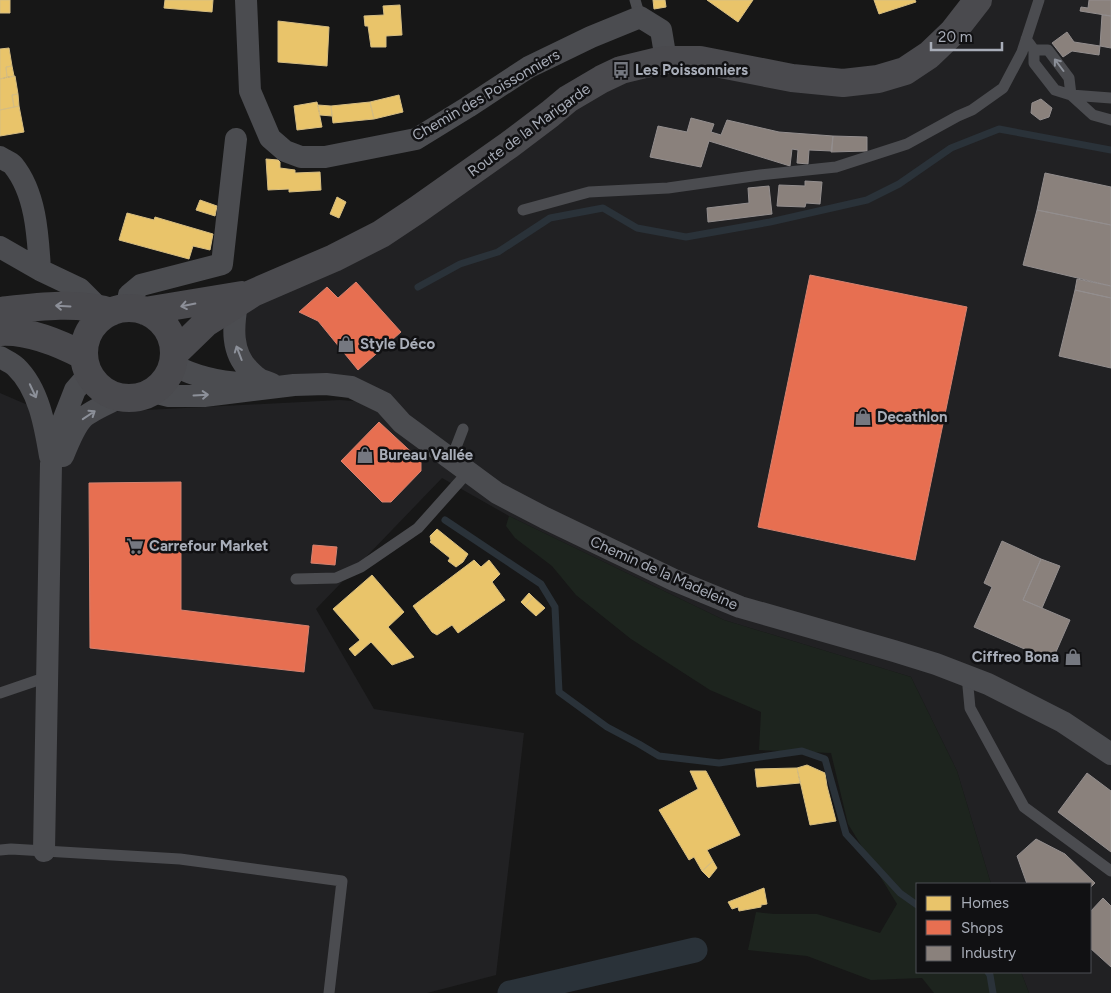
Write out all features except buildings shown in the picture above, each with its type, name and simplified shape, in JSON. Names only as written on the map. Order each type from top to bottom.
[{"type":"main road","name":"Route de la Marigarde","points":[[173,360],[206,323],[245,299],[381,234],[509,144],[568,99],[621,70],[666,60],[700,60],[792,78],[843,83],[878,79],[905,71],[929,55],[953,32],[978,0]]},
{"type":"main road","name":"Route de la Marigarde","points":[[0,311],[53,306],[121,310],[245,299]]},
{"type":"main road","points":[[0,332],[8,331],[38,336],[73,351],[87,365],[97,385],[108,393],[121,397],[137,398],[153,392],[168,376],[173,360],[172,341],[166,328],[156,318],[121,310],[102,318],[88,335],[85,345],[87,365]]},
{"type":"street","name":"Chemin des Poissonniers","points":[[246,0],[250,91],[270,138],[285,151],[301,157],[325,157],[416,139],[529,67],[591,37],[638,9],[661,30],[666,60]]},
{"type":"street","points":[[0,247],[40,270],[121,310],[129,295],[141,285],[222,264],[236,139]]},
{"type":"street","points":[[0,157],[12,164],[28,190],[38,237],[40,270]]},
{"type":"street","points":[[245,299],[234,328],[235,343],[239,357],[257,378],[284,385]]},
{"type":"street","points":[[0,356],[15,366],[28,381],[36,398],[51,464],[44,851]]},
{"type":"street","points":[[173,360],[184,371],[202,376],[230,382],[284,385]]},
{"type":"street","points":[[51,464],[57,436],[87,365]]},
{"type":"street","name":"Chemin de la Madeleine","points":[[284,385],[326,384],[351,387],[384,403],[402,423],[497,493],[545,518],[674,580],[740,607],[936,664],[988,684],[1064,722],[1111,754]]},
{"type":"street","points":[[153,392],[169,396],[204,396],[284,385]]},
{"type":"street","points":[[52,488],[68,442],[83,418],[121,397]]},
{"type":"lane","points":[[523,210],[589,192],[668,188],[836,167],[907,144],[972,110],[1003,88],[1022,52],[1039,0]]},
{"type":"lane","points":[[1026,39],[1034,50],[1034,63],[1055,90],[1071,95],[1111,98]]},
{"type":"lane","points":[[1034,50],[1048,50],[1068,78],[1071,95],[1093,115],[1111,120]]},
{"type":"lane","points":[[296,579],[336,578],[361,567],[418,528],[459,466],[463,429]]},
{"type":"lane","points":[[967,676],[970,708],[1024,807],[1111,871]]},
{"type":"lane","points":[[0,693],[47,677]]},
{"type":"lane","points":[[0,850],[12,849],[180,859],[342,881],[329,993]]},
{"type":"shaded area","points":[[983,0],[1111,0],[1111,993],[1029,993],[1021,973],[1091,973],[1091,883],[991,883],[957,771],[911,677],[724,620],[509,516],[442,478],[316,609],[374,709],[524,733],[496,975],[427,993],[0,993],[0,393],[51,415],[340,400],[378,403],[266,383],[235,333],[256,290],[326,259],[645,62],[804,75],[901,70]]},
{"type":"shaded area","points":[[509,516],[724,620],[911,677],[957,771],[991,883],[916,883],[916,973],[1021,973],[1029,993],[934,993],[922,978],[871,980],[807,956],[748,950],[756,912],[817,914],[880,933],[897,904],[848,824],[831,753],[759,750],[761,712],[710,690],[631,639],[576,595],[552,566],[515,538],[506,526]]},
{"type":"waterway","points":[[418,287],[460,264],[498,252],[550,218],[603,208],[637,228],[686,237],[770,222],[867,200],[899,184],[951,148],[999,129],[1111,150]]},
{"type":"waterway","points":[[445,520],[541,584],[555,607],[559,692],[607,727],[659,756],[719,763],[802,751],[825,759],[846,834],[900,893],[916,904]]},
{"type":"waterway","points":[[510,993],[695,950]]},
{"type":"waterway","points":[[989,973],[993,993]]},
{"type":"place","name":"Les Poissonniers","points":[[621,70]]},
{"type":"place","name":"Style Déco","points":[[346,344]]},
{"type":"place","name":"Decathlon","points":[[863,417]]},
{"type":"place","name":"Bureau Vallée","points":[[365,455]]},
{"type":"place","name":"Carrefour Market","points":[[135,546]]},
{"type":"place","name":"Ciffreo Bona","points":[[1073,657]]}]
